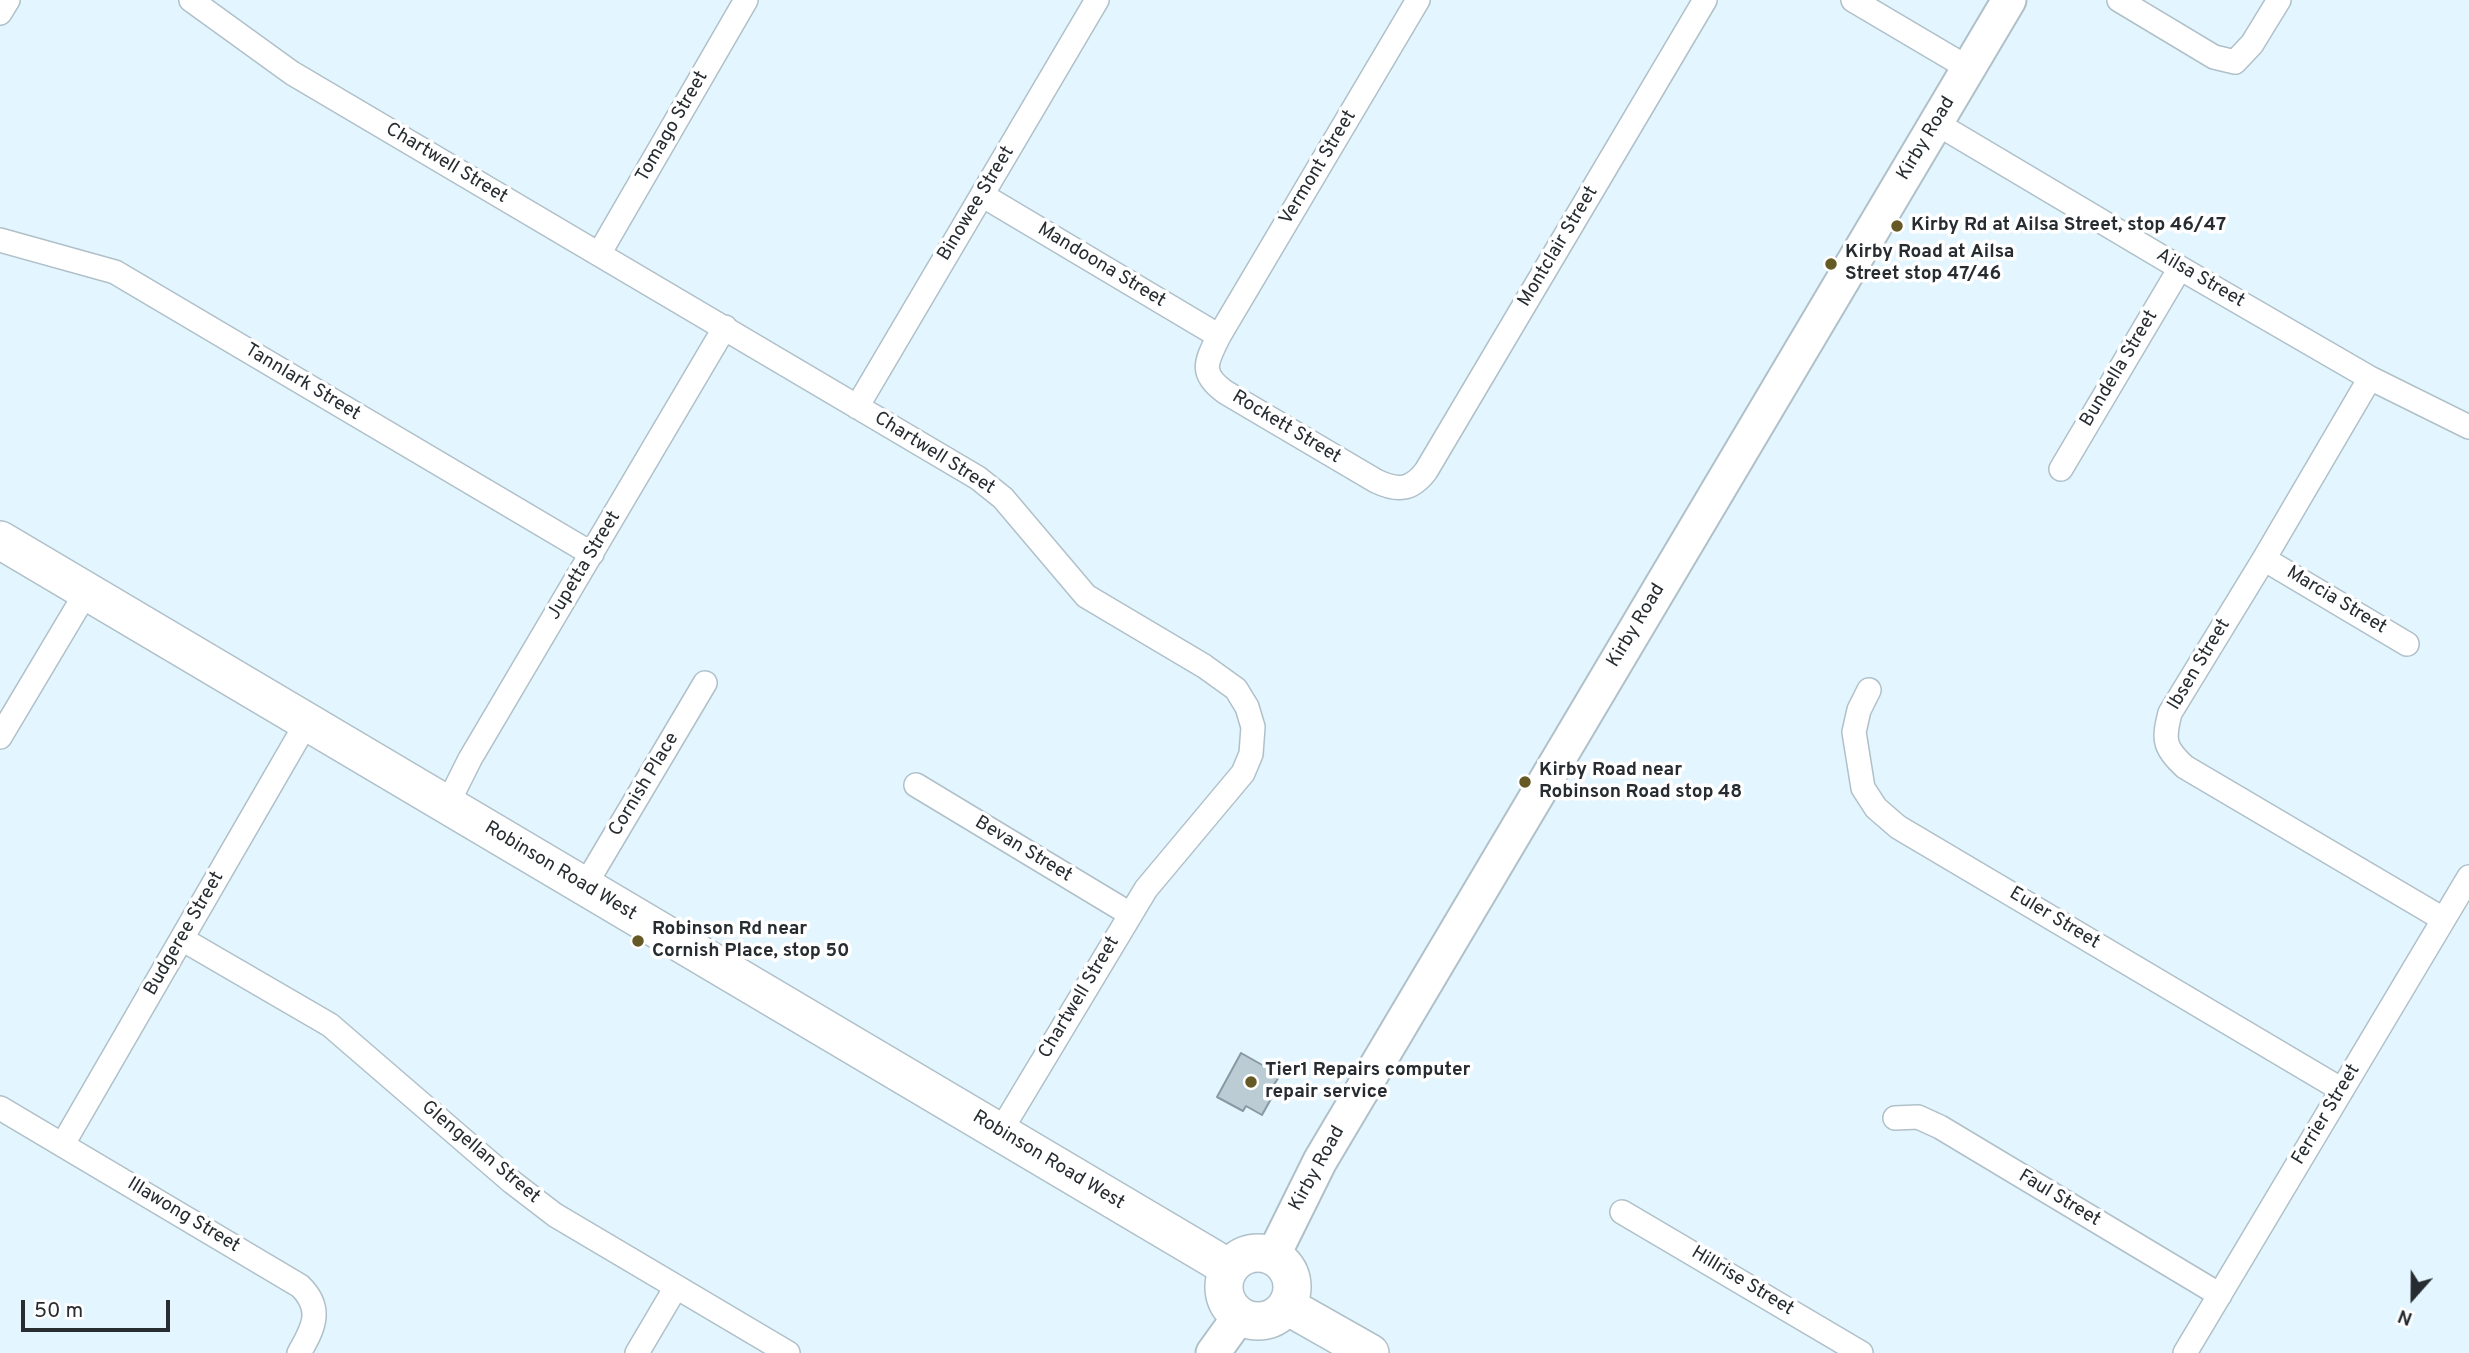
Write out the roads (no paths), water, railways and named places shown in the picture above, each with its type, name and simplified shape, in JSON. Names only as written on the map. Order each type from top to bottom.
[{"type":"main road","name":"Robinson Road West","points":[[0,540],[1229,1268]]},
{"type":"main road","points":[[1259,1253],[1273,1256],[1289,1272],[1293,1283],[1287,1306],[1278,1316],[1265,1321],[1239,1317],[1224,1297],[1223,1286],[1229,1268],[1246,1255],[1259,1253]]},
{"type":"main road","points":[[1287,1306],[1370,1353]]},
{"type":"street","points":[[0,13],[8,0]]},
{"type":"street","name":"Chartwell Street","points":[[191,0],[292,73],[725,327],[992,488],[1087,596],[1217,674],[1236,689],[1247,706],[1253,727],[1251,754],[1243,774],[1146,889],[1000,1132]]},
{"type":"street","name":"Tomago Street","points":[[599,254],[746,0]]},
{"type":"street","name":"Binowee Street","points":[[857,407],[1097,0]]},
{"type":"street","name":"Vermont Street","points":[[1219,336],[1418,0]]},
{"type":"street","name":"Montclair Street","points":[[1407,488],[1426,471],[1705,0]]},
{"type":"street","points":[[1853,0],[1968,68]]},
{"type":"street","name":"Kirby Road","points":[[1273,1256],[1327,1150],[2009,0]]},
{"type":"street","points":[[2119,0],[2214,57],[2235,62],[2252,44],[2279,0]]},
{"type":"street","name":"Ailsa Street","points":[[1936,123],[2370,377],[2469,427]]},
{"type":"street","name":"Mandoona Street","points":[[982,195],[1219,336]]},
{"type":"street","name":"Tannlark Street","points":[[0,240],[115,272],[592,554]]},
{"type":"street","name":"Bundella Street","points":[[2061,469],[2180,268]]},
{"type":"street","name":"Jupetta Street","points":[[447,805],[470,759],[725,327]]},
{"type":"street","name":"Rockett Street","points":[[1219,336],[1206,368],[1210,379],[1216,385],[1376,481],[1390,488],[1407,488]]},
{"type":"street","name":"Ibsen Street","points":[[2370,377],[2170,713],[2164,735],[2170,754],[2185,767],[2443,919]]},
{"type":"street","name":"Marcia Street","points":[[2264,559],[2407,644]]},
{"type":"street","points":[[0,737],[87,591]]},
{"type":"street","name":"Cornish Place","points":[[584,887],[705,683]]},
{"type":"street","name":"Euler Street","points":[[1870,690],[1859,710],[1854,732],[1863,788],[1876,808],[1898,827],[2342,1090]]},
{"type":"street","name":"Budgeree Street","points":[[62,1144],[307,722]]},
{"type":"street","name":"Bevan Street","points":[[916,785],[1130,914]]},
{"type":"street","name":"Ferrier Street","points":[[2185,1353],[2469,877]]},
{"type":"street","name":"Glengellan Street","points":[[182,939],[330,1025],[535,1201],[788,1353]]},
{"type":"street","name":"Illawong Street","points":[[0,1108],[300,1286],[309,1294],[314,1311],[309,1333],[299,1353]]},
{"type":"street","name":"Faul Street","points":[[1895,1118],[1918,1117],[1940,1127],[2220,1295]]},
{"type":"street","name":"Hillrise Street","points":[[1622,1212],[1861,1353]]},
{"type":"street","points":[[637,1353],[676,1287]]},
{"type":"street","points":[[1213,1353],[1239,1317]]},
{"type":"place","name":"Kirby Rd at Ailsa Street, stop 46/47","points":[[1897,226]]},
{"type":"place","name":"Kirby Road at Ailsa Street stop 47/46","points":[[1831,264]]},
{"type":"place","name":"Kirby Road near Robinson Road stop 48","points":[[1525,782]]},
{"type":"place","name":"Robinson Rd near Cornish Place, stop 50","points":[[638,941]]},
{"type":"place","name":"Tier1 Repairs computer repair service","points":[[1251,1082]]}]
